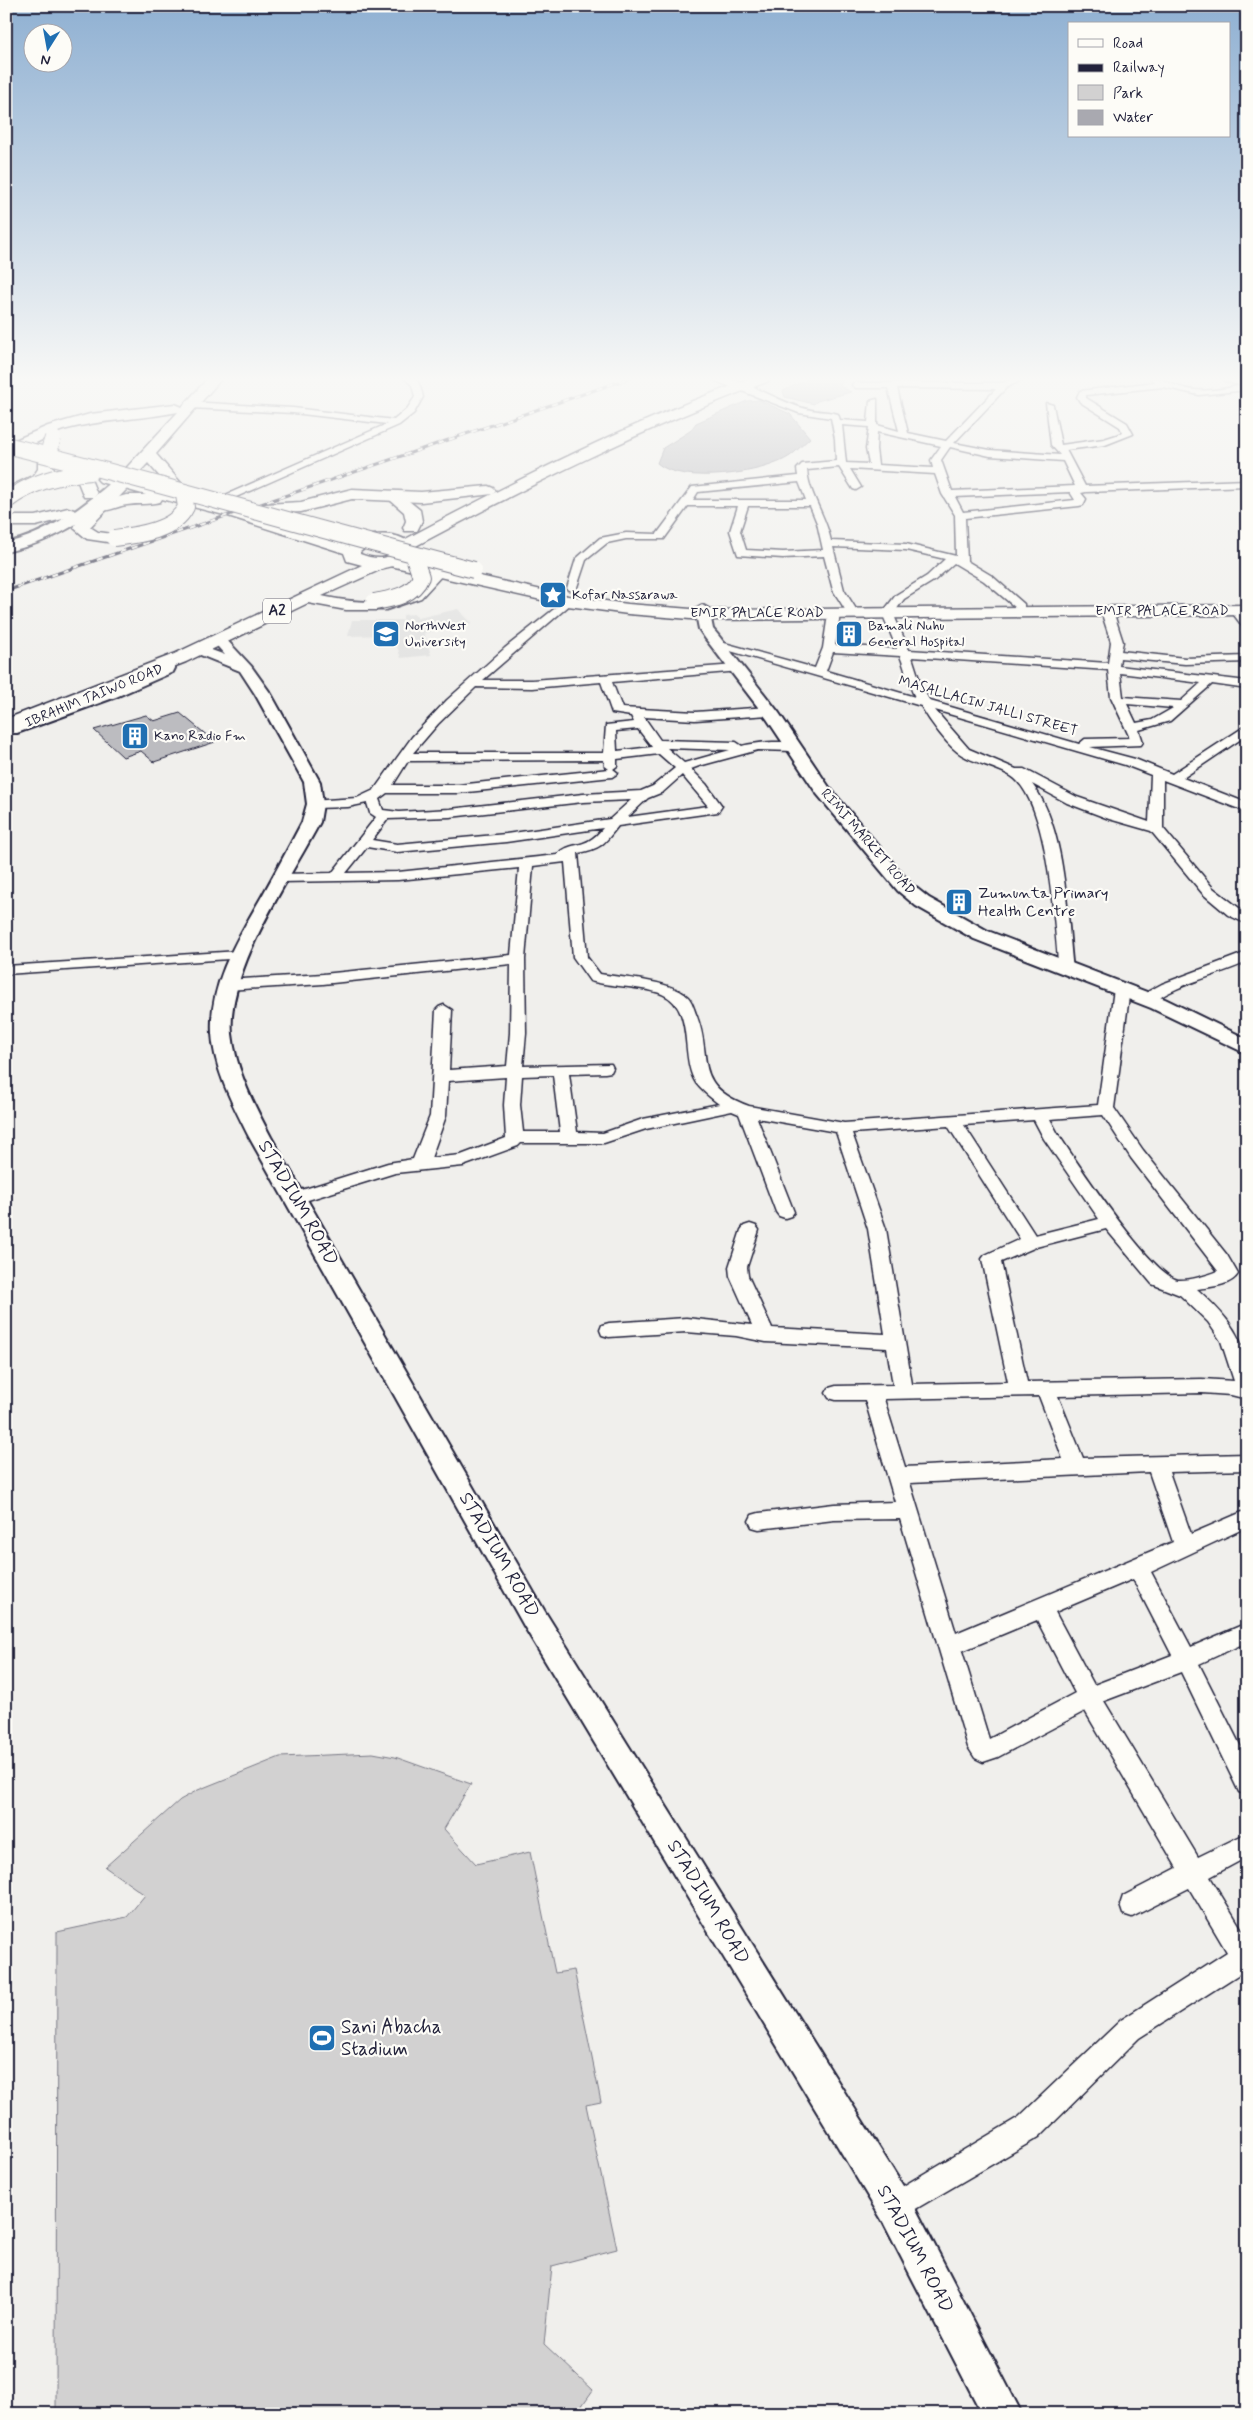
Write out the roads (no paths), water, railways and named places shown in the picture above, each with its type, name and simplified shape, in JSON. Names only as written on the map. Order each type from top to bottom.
[{"type":"main road","points":[[6,501],[20,491]]},
{"type":"main road","points":[[6,541],[39,530],[68,513],[93,491]]},
{"type":"main road","points":[[6,548],[30,542],[66,526],[88,511],[103,491]]},
{"type":"main road","points":[[117,491],[84,523],[82,528],[90,535],[114,538],[151,531],[172,522],[186,507],[182,493]]},
{"type":"main road","points":[[174,491],[182,493]]},
{"type":"main road","points":[[174,491],[410,552],[471,572]]},
{"type":"main road","points":[[174,491],[227,498],[312,528],[561,595],[655,607]]},
{"type":"main road","points":[[188,491],[378,540],[396,541],[410,552],[421,577],[417,586],[399,597],[374,602],[348,601],[340,598],[337,592],[340,586],[382,563]]},
{"type":"main road","points":[[378,540],[411,528],[488,491]]},
{"type":"main road","points":[[410,552],[518,491]]},
{"type":"main road","points":[[102,507],[144,498],[182,493]]},
{"type":"main road","name":"EMIR PALACE ROAD","points":[[182,493],[352,553],[365,562],[382,563],[570,595]]},
{"type":"main road","points":[[264,511],[301,507],[357,494],[421,497],[482,494]]},
{"type":"main road","points":[[264,511],[319,508],[352,498],[374,497],[398,500],[482,494]]},
{"type":"main road","points":[[398,500],[412,510],[414,521],[411,528]]},
{"type":"main road","points":[[312,528],[312,519],[319,508]]},
{"type":"main road","points":[[6,521],[36,521],[68,513]]},
{"type":"main road","name":"A2","points":[[352,553],[363,542],[378,540]]},
{"type":"main road","name":"A2","points":[[382,563],[401,558],[410,552]]},
{"type":"main road","name":"EMIR PALACE ROAD","points":[[410,552],[628,609],[655,607],[702,612],[1244,613]]},
{"type":"main road","name":"IBRAHIM TAIWO ROAD","points":[[172,657],[322,578],[352,553]]},
{"type":"main road","name":"IBRAHIM TAIWO ROAD","points":[[6,715],[198,649],[382,563]]},
{"type":"main road","points":[[307,597],[345,606],[386,604],[409,598],[437,572]]},
{"type":"main road","name":"EMIR PALACE ROAD","points":[[890,611],[1020,606],[1244,613]]},
{"type":"main road","name":"A2","points":[[6,726],[172,657]]},
{"type":"main road","name":"IBRAHIM TAIWO ROAD","points":[[6,730],[110,692],[163,670],[174,664],[172,657]]},
{"type":"main road","name":"A2","points":[[6,720],[89,692]]},
{"type":"street","points":[[227,498],[243,491]]},
{"type":"street","points":[[315,800],[372,798],[384,789],[391,775],[415,741],[500,657],[570,595],[581,559],[604,540],[626,536],[660,536],[694,491]]},
{"type":"street","points":[[743,491],[742,505],[736,531],[742,553],[783,555],[882,544],[958,560],[1003,591],[1020,606]]},
{"type":"street","points":[[807,491],[822,523],[840,593],[842,611],[819,673]]},
{"type":"street","points":[[946,491],[960,515],[958,560]]},
{"type":"street","points":[[947,494],[1047,491]]},
{"type":"street","points":[[960,515],[1081,502],[1077,491]]},
{"type":"street","points":[[687,502],[742,505],[813,504]]},
{"type":"street","points":[[958,560],[900,597],[890,611],[914,676],[916,688],[924,704],[965,752],[975,758],[1032,778],[1072,800],[1114,816],[1156,828],[1196,878],[1235,914],[1247,920]]},
{"type":"street","name":"RIMI MARKET ROAD","points":[[702,612],[706,629],[769,711],[823,790],[904,887],[917,898],[942,916],[975,934],[1149,999],[1247,1048]]},
{"type":"street","points":[[1062,742],[1137,742],[1132,727],[1118,700],[1113,668],[1117,642],[1107,612]]},
{"type":"street","points":[[219,640],[246,669],[269,703],[312,782],[315,800]]},
{"type":"street","name":"MASALLACIN JALLI STREET","points":[[717,644],[1062,742],[1175,778],[1247,808]]},
{"type":"street","points":[[829,648],[1113,668],[1247,685]]},
{"type":"street","points":[[198,649],[246,669]]},
{"type":"street","points":[[1114,654],[1185,661],[1247,659]]},
{"type":"street","points":[[473,683],[532,684],[736,669]]},
{"type":"street","points":[[363,842],[384,847],[414,847],[506,838],[713,809],[715,806],[696,781],[658,747],[638,720],[616,710],[606,680]]},
{"type":"street","points":[[1132,727],[1159,724],[1168,719],[1205,686],[1208,680]]},
{"type":"street","points":[[1118,700],[1183,704]]},
{"type":"street","points":[[616,796],[610,757],[610,728],[638,720],[769,711]]},
{"type":"street","points":[[1175,778],[1247,729]]},
{"type":"street","points":[[403,758],[529,759],[610,757],[658,747],[794,747]]},
{"type":"street","points":[[372,798],[375,811],[385,814],[450,814],[616,796],[643,795],[658,790],[682,769],[694,763],[752,748]]},
{"type":"street","points":[[1004,767],[1022,779],[1036,798],[1045,822],[1053,852],[1066,968]]},
{"type":"street","points":[[1156,828],[1158,772]]},
{"type":"street","points":[[384,789],[458,789],[612,773]]},
{"type":"street","points":[[315,800],[361,793],[372,789],[391,775]]},
{"type":"street","points":[[280,878],[398,876],[561,859],[571,851],[595,845],[613,824],[643,795]]},
{"type":"street","name":"STADIUM ROAD","points":[[315,800],[311,822],[238,955],[227,985],[222,1018],[222,1035],[228,1061],[240,1096],[260,1137],[534,1618],[895,2207],[1003,2414]]},
{"type":"street","points":[[336,878],[385,814]]},
{"type":"street","points":[[571,851],[580,957],[595,978],[665,990],[682,1000],[692,1024],[696,1061],[703,1081],[715,1093],[740,1108],[844,1128],[952,1119],[1104,1110],[1106,1108]]},
{"type":"street","points":[[295,1198],[394,1167],[463,1160],[512,1142],[514,1137],[512,1105],[518,1033],[518,960],[526,864]]},
{"type":"street","points":[[6,970],[238,955]]},
{"type":"street","points":[[1149,999],[1157,992],[1169,986],[1201,976],[1247,956]]},
{"type":"street","points":[[227,985],[323,979],[518,960]]},
{"type":"street","points":[[1122,988],[1106,1108],[1137,1154],[1221,1259],[1229,1274],[1217,1279],[1176,1287]]},
{"type":"street","points":[[420,1164],[438,1116],[444,1010]]},
{"type":"street","points":[[441,1076],[514,1070],[605,1068]]},
{"type":"street","points":[[560,1070],[569,1138]]},
{"type":"street","points":[[514,1137],[604,1138],[643,1124],[740,1108]]},
{"type":"street","points":[[740,1108],[784,1212]]},
{"type":"street","points":[[836,1393],[1216,1387],[1247,1392],[1238,1337],[1186,1290],[1158,1278],[1110,1222],[1050,1135],[1039,1113]]},
{"type":"street","points":[[952,1119],[1031,1242]]},
{"type":"street","points":[[844,1128],[844,1133],[877,1229],[894,1342],[904,1392]]},
{"type":"street","points":[[1019,1390],[990,1259],[1031,1242],[1110,1222]]},
{"type":"street","points":[[750,1230],[738,1267],[739,1276],[766,1335]]},
{"type":"street","points":[[610,1330],[686,1325],[736,1329],[766,1335],[894,1342]]},
{"type":"street","points":[[1046,1389],[1076,1466]]},
{"type":"street","points":[[872,1392],[980,1747],[983,1751],[990,1750],[1089,1697],[1186,1660],[1247,1632]]},
{"type":"street","points":[[897,1476],[1076,1466],[1247,1462]]},
{"type":"street","points":[[1156,1464],[1185,1547]]},
{"type":"street","points":[[759,1521],[834,1512],[908,1510]]},
{"type":"street","points":[[949,1646],[1138,1568],[1247,1518]]},
{"type":"street","points":[[1138,1568],[1247,1784]]},
{"type":"street","points":[[895,2207],[1029,2128],[1130,2029],[1245,1956],[1089,1697],[1041,1607]]},
{"type":"street","points":[[1132,1905],[1247,1844]]},
{"type":"railway","points":[[6,591],[299,491]]},
{"type":"place","name":"Kofar Nassarawa","points":[[553,595]]},
{"type":"place","name":"NorthWest University","points":[[386,634]]},
{"type":"place","name":"Bamali Nuhu General Hospital","points":[[849,634]]},
{"type":"place","name":"Kano Radio Fm","points":[[135,736]]},
{"type":"place","name":"Zumunta Primary Health Centre","points":[[959,902]]},
{"type":"place","name":"Sani Abacha Stadium","points":[[322,2038]]}]
